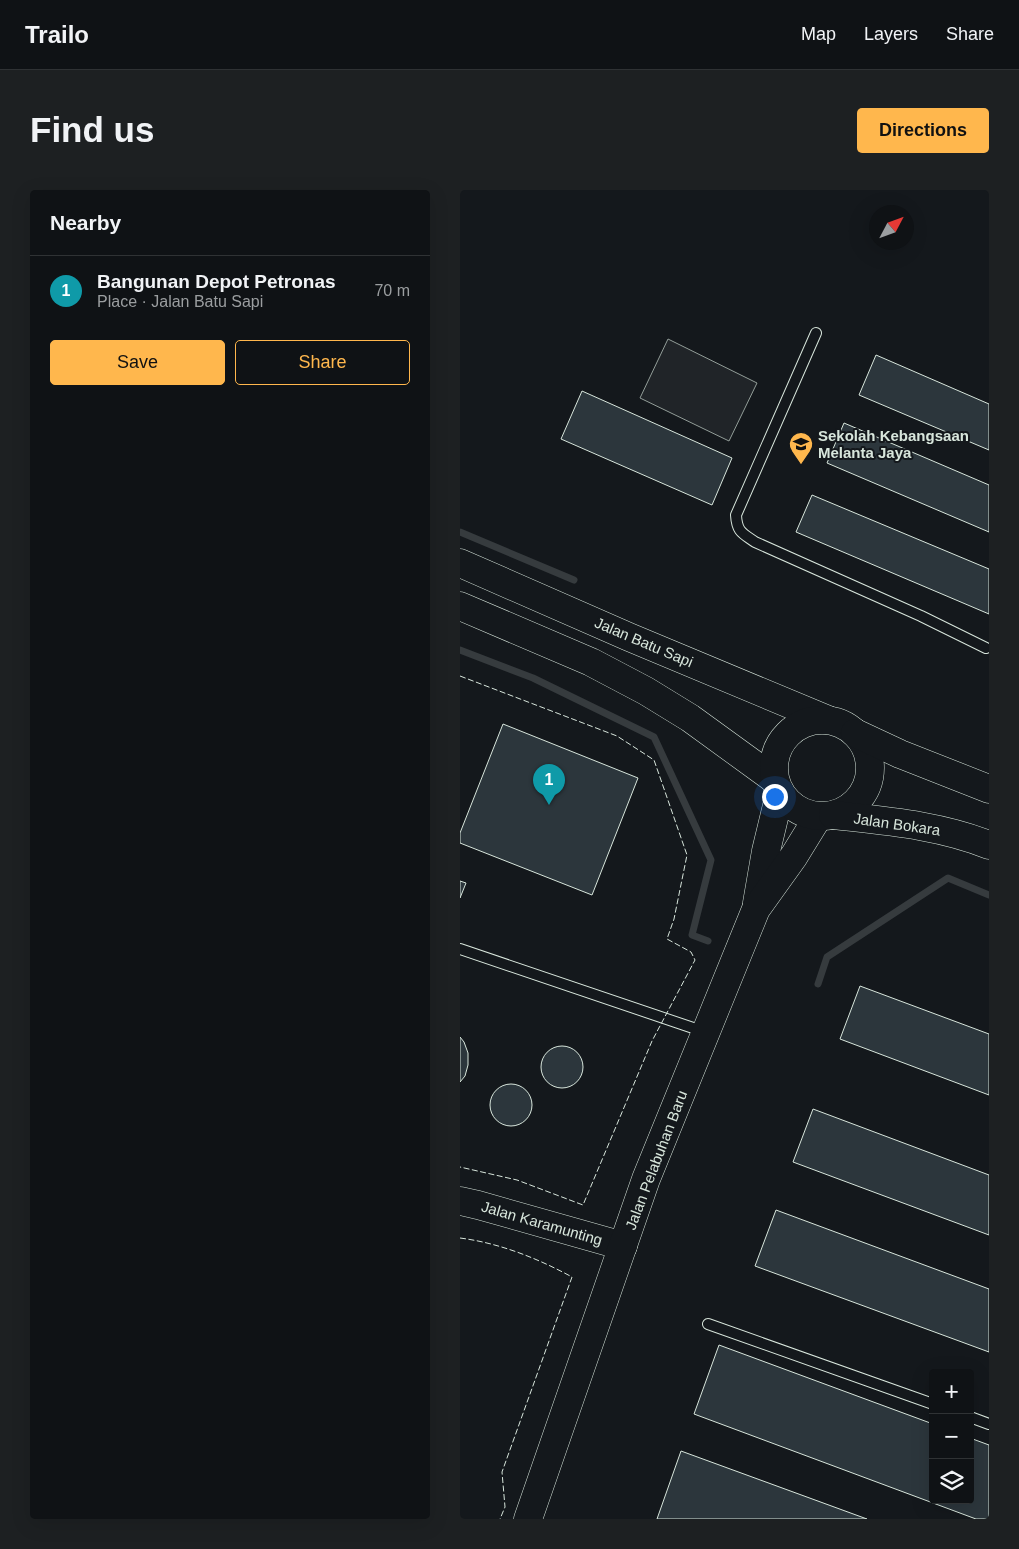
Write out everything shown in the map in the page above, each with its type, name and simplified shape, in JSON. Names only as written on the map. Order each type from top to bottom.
[{"type":"main road","name":"Jalan Batu Sapi","points":[[460,563],[629,637],[828,720]]},
{"type":"main road","points":[[460,606],[591,662],[646,691],[690,718],[777,786],[790,805],[803,813],[825,816],[847,810],[858,800],[866,788],[870,773],[869,758],[864,744],[855,732]]},
{"type":"main road","points":[[756,909],[777,786],[773,763],[777,748],[786,735],[798,725],[812,720],[828,720],[842,724],[900,754],[989,789]]},
{"type":"main road","name":"Jalan Bokara","points":[[825,816],[903,822],[947,831],[989,845]]},
{"type":"main road","name":"Jalan Pelabuhan Baru","points":[[528,1519],[646,1178],[707,1033],[756,909],[825,816]]},
{"type":"main road","name":"Jalan Karamunting","points":[[460,1201],[623,1246]]},
{"type":"lane","points":[[816,334],[736,515],[736,524],[740,532],[755,542],[922,616],[986,648]]},
{"type":"lane","points":[[460,949],[707,1033]]},
{"type":"lane","points":[[708,1324],[929,1403]]},
{"type":"lane","points":[[974,1418],[989,1424]]},
{"type":"shaded area","points":[[668,339],[757,383],[729,441],[640,398]]},
{"type":"building","points":[[876,355],[989,404],[989,450],[859,395]]},
{"type":"building","points":[[582,391],[732,458],[712,505],[561,439]]},
{"type":"building","points":[[844,423],[989,485],[989,532],[827,463]]},
{"type":"building","points":[[812,495],[989,569],[989,614],[796,532]]},
{"type":"building","points":[[503,724],[638,778],[592,895],[460,843],[460,833]]},
{"type":"building","points":[[460,881],[466,883],[460,898]]},
{"type":"building","points":[[860,986],[989,1034],[989,1095],[840,1039]]},
{"type":"building","points":[[460,1037],[468,1053],[468,1065],[465,1076],[460,1082]]},
{"type":"building","points":[[566,1046],[574,1049],[580,1055],[583,1067],[580,1079],[574,1085],[558,1088],[550,1085],[544,1079],[541,1063],[544,1055],[550,1049]]},
{"type":"building","points":[[507,1084],[515,1084],[526,1090],[532,1105],[526,1120],[515,1126],[507,1126],[496,1120],[490,1109],[490,1101],[496,1090]]},
{"type":"building","points":[[813,1109],[989,1175],[989,1235],[793,1162]]},
{"type":"building","points":[[776,1210],[989,1289],[989,1352],[755,1266]]},
{"type":"building","points":[[719,1345],[929,1423],[929,1502],[694,1414]]},
{"type":"building","points":[[974,1439],[989,1445],[989,1519],[976,1519],[936,1504],[974,1504]]},
{"type":"building","points":[[681,1451],[867,1519],[657,1519]]},
{"type":"waterway","points":[[460,532],[574,580]]},
{"type":"waterway","points":[[460,650],[533,678],[654,737],[711,860],[692,935],[708,941]]},
{"type":"waterway","points":[[818,984],[827,957],[948,878],[989,895]]},
{"type":"fence","points":[[460,676],[617,736],[654,760],[687,855],[674,919],[667,939],[691,952],[695,960],[652,1041],[583,1205],[517,1180],[460,1167]]},
{"type":"fence","points":[[460,1238],[475,1240],[518,1252],[572,1277],[502,1472],[505,1507],[500,1519]]},
{"type":"place","name":"Sekolah Kebangsaan Melanta Jaya","points":[[801,465]]},
{"type":"place","name":"Bangunan Depot Petronas","points":[[549,805]]}]
